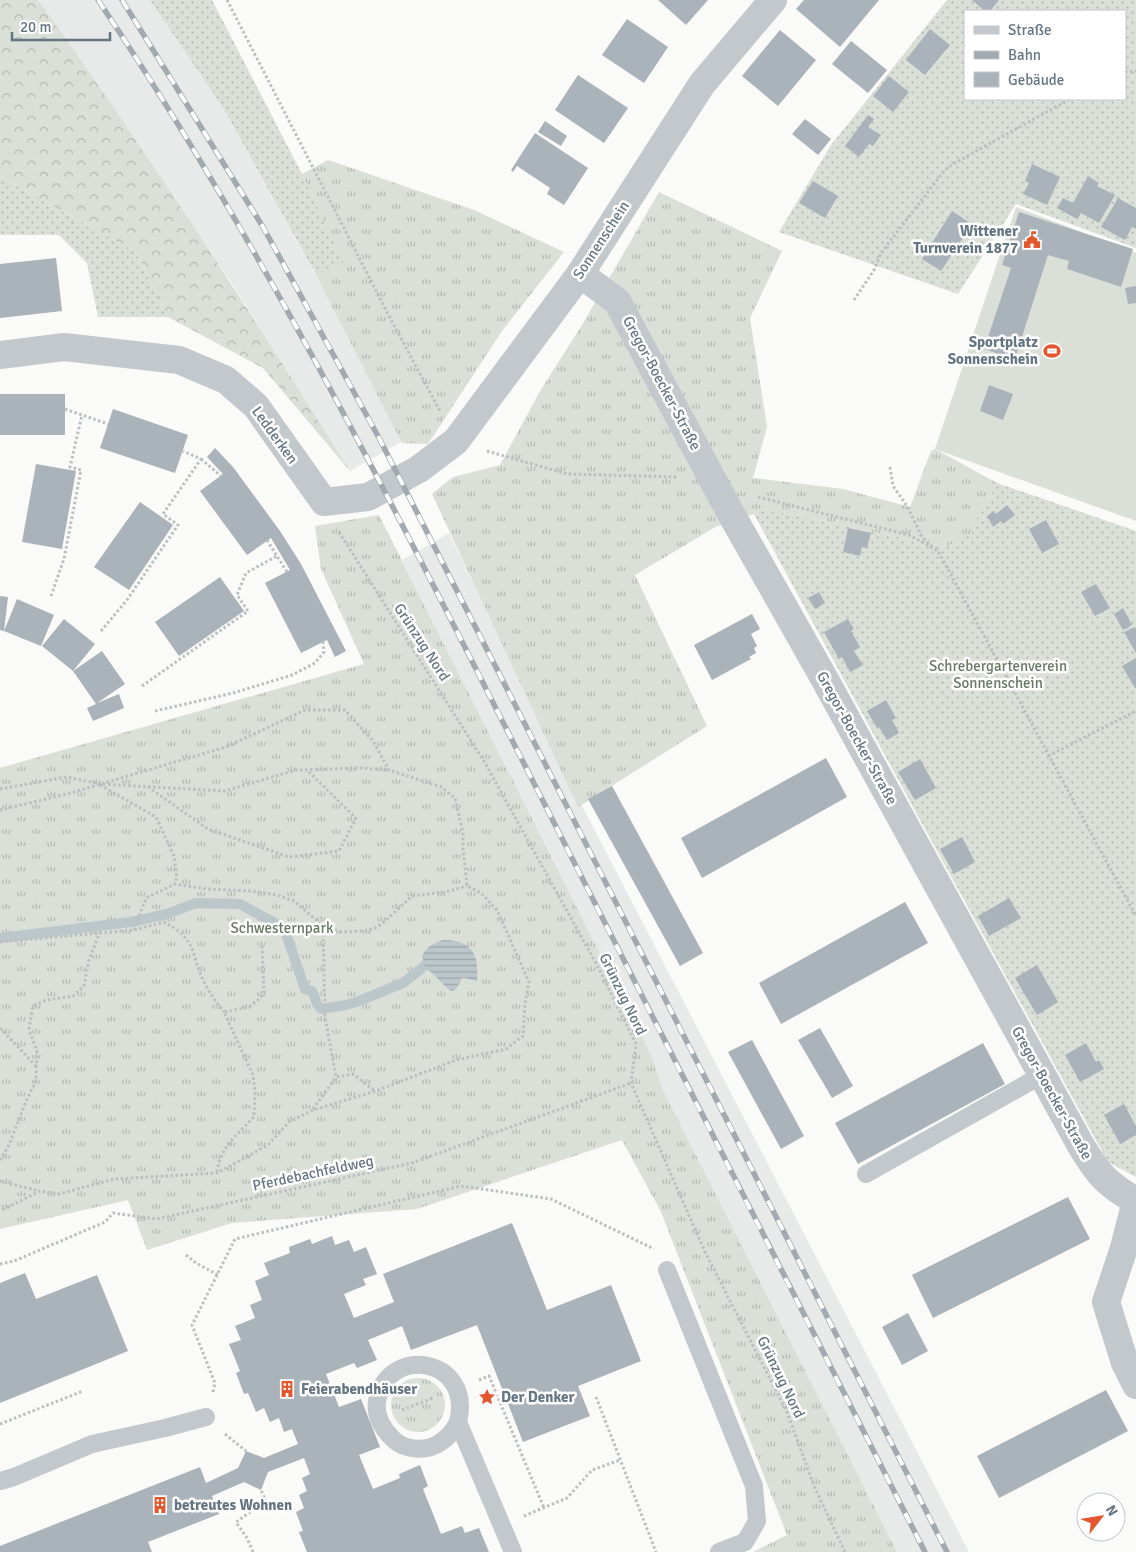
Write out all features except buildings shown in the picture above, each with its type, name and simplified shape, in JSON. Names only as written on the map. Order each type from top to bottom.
[{"type":"street","name":"Sonnenschein","points":[[324,502],[368,497],[419,469],[456,441],[580,274],[702,84],[773,0]]},
{"type":"street","name":"Gregor-Boecker-Straße","points":[[580,274],[617,301],[730,512],[824,678],[1080,1144],[1100,1176],[1118,1191],[1136,1201],[1124,1248],[1106,1302],[1125,1363],[1136,1385]]},
{"type":"street","name":"Ledderken","points":[[0,355],[64,347],[83,349],[179,360],[226,380],[256,406],[324,502]]},
{"type":"lane","points":[[866,1174],[1042,1075]]},
{"type":"lane","points":[[667,1270],[754,1486],[758,1520],[745,1542],[719,1552]]},
{"type":"lane","points":[[458,1422],[452,1433],[442,1442],[431,1447],[418,1449],[405,1447],[394,1440],[381,1424],[377,1406],[380,1390],[391,1375],[400,1369],[421,1364],[434,1367],[448,1376],[457,1388],[461,1412],[458,1422],[513,1552]]},
{"type":"lane","points":[[0,1481],[14,1477],[92,1444],[206,1417]]},
{"type":"path","points":[[227,0],[383,305],[456,441],[567,474],[712,478]]},
{"type":"path","points":[[854,300],[874,270],[881,253],[944,172],[953,164],[1068,100]]},
{"type":"path","points":[[65,409],[108,424]]},
{"type":"path","points":[[51,596],[64,559],[81,470],[70,468],[82,415]]},
{"type":"path","points":[[183,451],[201,459],[221,476]]},
{"type":"path","points":[[100,630],[127,600],[178,526],[163,514],[201,459]]},
{"type":"path","points":[[890,467],[893,486],[907,506],[922,537],[938,551],[1136,916]]},
{"type":"path","points":[[730,512],[756,497],[909,535],[938,551]]},
{"type":"path","name":"Grünzug Nord","points":[[324,502],[345,542],[485,762],[598,967],[636,1044],[631,1083],[706,1252],[787,1412],[814,1486],[845,1552]]},
{"type":"path","points":[[267,540],[287,572]]},
{"type":"path","points":[[142,686],[248,611],[236,595],[246,573],[277,556]]},
{"type":"path","points":[[154,711],[233,694],[292,675],[315,663],[324,652],[323,642]]},
{"type":"path","points":[[0,810],[67,794],[226,747],[305,710],[345,710],[373,741],[389,770]]},
{"type":"path","points":[[1048,756],[1136,711]]},
{"type":"path","points":[[0,790],[66,777],[100,784],[225,791],[296,770],[361,768],[389,770],[441,787],[455,798],[463,832],[467,886]]},
{"type":"path","points":[[148,787],[208,829],[289,857],[339,851],[356,818],[307,770]]},
{"type":"path","points":[[100,784],[156,817],[174,856],[176,884]]},
{"type":"path","points":[[134,930],[146,898],[176,884],[206,889],[251,891],[277,895],[294,901],[322,925],[323,929],[325,1017],[336,1077]]},
{"type":"path","points":[[0,1181],[59,1194],[115,1179],[217,1173],[268,1145],[289,1122],[313,1110],[376,1091],[456,1060],[506,1049],[523,1036],[525,1003],[529,982],[497,910],[481,894],[467,886],[444,892],[412,896],[384,922],[375,928],[365,931],[341,932],[323,929]]},
{"type":"path","points":[[0,942],[134,930],[164,922],[179,930],[191,944],[204,983],[224,1012],[253,1076],[255,1092],[254,1117],[229,1143],[219,1158],[217,1173]]},
{"type":"path","points":[[0,1160],[9,1145],[36,1081],[37,1051],[29,1030],[33,1006],[46,1000],[73,996],[84,986],[88,960],[99,934]]},
{"type":"path","points":[[224,1012],[249,1007],[264,993],[262,946]]},
{"type":"path","points":[[0,1028],[36,1067]]},
{"type":"path","points":[[313,1110],[336,1077],[353,1074],[376,1091]]},
{"type":"path","name":"Pferdebachfeldweg","points":[[0,1264],[14,1261],[105,1222],[113,1213],[156,1219],[412,1163],[631,1083]]},
{"type":"path","points":[[246,1451],[206,1417],[215,1383],[192,1325],[235,1239],[461,1186],[551,1198],[655,1249],[667,1270]]},
{"type":"path","points":[[0,1211],[40,1191]]},
{"type":"path","points":[[186,1254],[196,1263],[218,1275]]},
{"type":"path","points":[[0,1424],[83,1391]]},
{"type":"path","points":[[596,1397],[656,1552]]},
{"type":"path","points":[[502,1525],[567,1498],[592,1470],[620,1460]]},
{"type":"path","points":[[253,1552],[247,1538],[236,1522],[266,1500],[261,1490]]},
{"type":"shaded area","points":[[33,0],[150,0],[223,108],[406,439],[350,471],[231,282]]},
{"type":"shaded area","points":[[449,533],[578,798],[969,1552],[897,1552],[663,1090],[648,1050],[402,560]]},
{"type":"shaded area","points":[[443,940],[461,943],[472,951],[477,964],[477,981],[461,979],[457,988],[453,991],[449,990],[431,972],[420,967],[419,965],[424,958],[423,954],[425,951]]},
{"type":"green space","points":[[0,0],[38,0],[198,233],[350,471],[263,368],[168,317],[136,252],[0,177]]},
{"type":"green space","points":[[150,0],[212,0],[302,174],[343,262],[316,275],[223,108]]},
{"type":"green space","points":[[947,0],[1136,0],[1136,248],[1016,204],[958,294],[779,232],[831,145]]},
{"type":"green space","points":[[328,160],[474,210],[564,252],[502,331],[428,444],[402,443],[316,275],[342,262],[302,174]]},
{"type":"green space","points":[[0,177],[136,252],[168,317],[98,317],[87,263],[59,235],[0,235]]},
{"type":"green space","points":[[659,192],[782,251],[750,318],[767,427],[753,478],[843,489],[910,507],[931,451],[935,449],[997,483],[970,536],[945,547],[764,509],[717,526],[635,575],[707,726],[578,807],[432,494],[453,477],[500,465],[540,391],[582,325]]},
{"type":"green space","name":"Sportplatz Sonnenschein","points":[[1016,207],[1136,253],[1136,521],[935,449]]},
{"type":"green space","name":"Schrebergartenverein Sonnenschein","points":[[997,483],[1136,531],[1136,1177],[1108,1162],[754,514],[764,509],[945,547],[970,535]]},
{"type":"green space","name":"Schwesternpark","points":[[379,515],[650,1053],[663,1090],[897,1552],[753,1552],[787,1535],[661,1212],[622,1140],[417,1209],[232,1223],[147,1250],[128,1200],[0,1229],[0,768],[364,664],[321,569],[315,526]]},
{"type":"green space","points":[[413,1378],[423,1378],[433,1382],[441,1390],[445,1405],[441,1420],[433,1428],[423,1432],[413,1432],[403,1428],[395,1420],[391,1410],[391,1400],[395,1390],[403,1382]]},
{"type":"waterway","points":[[0,938],[131,922],[167,914],[196,903],[240,904],[284,928],[305,989],[312,991],[321,1009],[359,1001],[403,983],[421,969]]},
{"type":"railway","points":[[98,0],[157,90],[213,181],[319,368],[468,652],[925,1552]]},
{"type":"railway","points":[[122,0],[263,227],[378,436],[947,1552]]},
{"type":"place","name":"Wittener Turnverein 1877","points":[[1032,240]]},
{"type":"place","name":"Sportplatz Sonnenschein","points":[[1052,351]]},
{"type":"place","name":"Feierabendhäuser","points":[[287,1389]]},
{"type":"place","name":"Der Denker","points":[[487,1397]]},
{"type":"place","name":"betreutes Wohnen","points":[[160,1505]]}]
